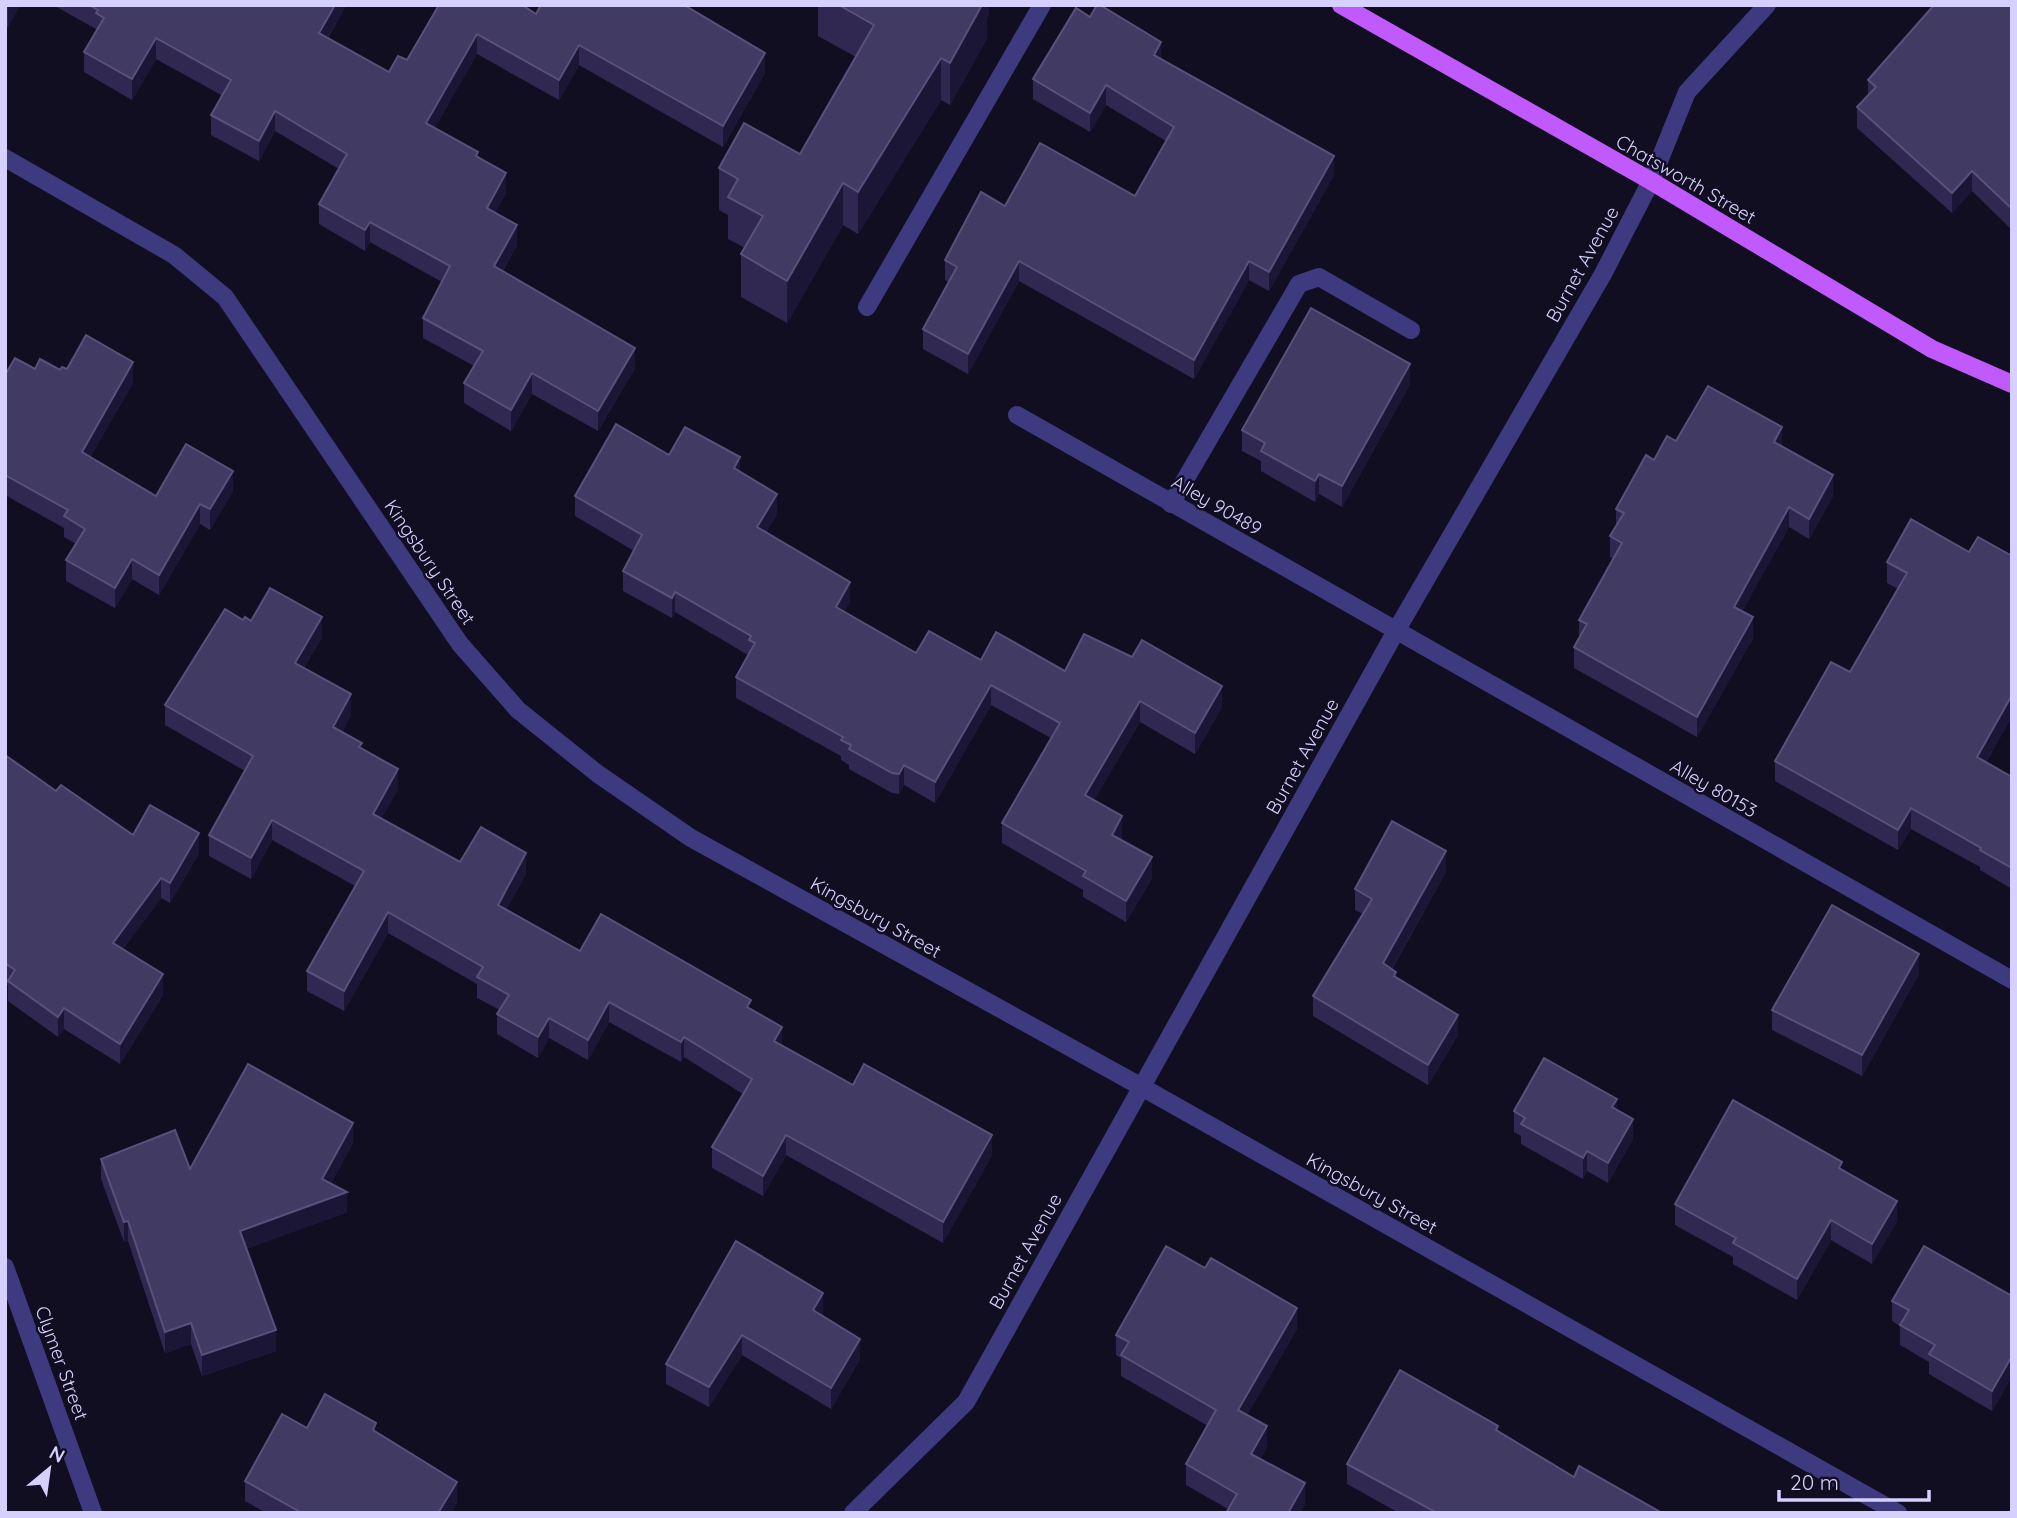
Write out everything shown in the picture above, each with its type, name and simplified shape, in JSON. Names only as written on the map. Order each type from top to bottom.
[{"type":"main road","name":"Chatsworth Street","points":[[1341,5],[1651,181],[1932,349],[2012,384]]},
{"type":"street","points":[[867,307],[1042,5]]},
{"type":"street","name":"Burnet Avenue","points":[[853,1513],[966,1402],[1396,631],[1594,290],[1651,181],[1687,92],[1767,5]]},
{"type":"street","name":"Kingsbury Street","points":[[5,158],[174,255],[225,297],[460,644],[519,709],[598,774],[691,838],[1140,1086],[1898,1513]]},
{"type":"street","points":[[1171,503],[1299,284],[1319,277],[1411,330]]},
{"type":"street","name":"Alley 90489","points":[[1017,415],[1396,631]]},
{"type":"street","name":"Alley 80153","points":[[1396,631],[2012,980]]},
{"type":"street","name":"Clymer Street","points":[[5,1267],[93,1513]]},
{"type":"building","points":[[89,5],[335,5],[319,33],[389,72],[398,56],[407,60],[439,5],[522,5],[536,14],[541,5],[684,5],[765,53],[723,126],[579,45],[559,80],[477,34],[426,123],[478,152],[476,156],[506,173],[487,208],[517,225],[494,266],[635,348],[598,411],[532,373],[511,410],[464,383],[483,351],[423,318],[450,266],[370,222],[365,230],[319,204],[347,154],[275,111],[259,141],[211,115],[231,80],[156,38],[132,79],[84,52],[104,18],[96,13],[98,10]]},
{"type":"building","points":[[839,5],[982,5],[950,63],[941,58],[858,192],[843,183],[787,281],[741,254],[763,216],[728,197],[738,179],[719,168],[744,123],[800,154],[874,25]]},
{"type":"building","points":[[1097,5],[1161,42],[1154,55],[1334,156],[1269,272],[1249,261],[1194,360],[1019,261],[968,354],[923,329],[957,267],[945,260],[981,192],[1005,206],[1040,143],[1135,196],[1174,127],[1106,85],[1090,113],[1033,79],[1076,8],[1090,17]]},
{"type":"building","points":[[1934,5],[2012,5],[2012,209],[1972,171],[1952,193],[1857,107],[1876,87],[1868,80]]},
{"type":"building","points":[[1311,308],[1410,364],[1342,486],[1319,474],[1315,481],[1261,451],[1265,443],[1242,430]]},
{"type":"building","points":[[86,335],[133,362],[82,452],[156,496],[186,444],[233,471],[210,509],[200,504],[159,575],[132,559],[115,588],[66,560],[85,529],[64,516],[68,510],[5,475],[5,375],[15,358],[35,369],[40,359],[60,370],[62,367],[67,369]]},
{"type":"building","points":[[1708,386],[1782,427],[1774,442],[1833,475],[1809,519],[1789,507],[1734,607],[1753,617],[1697,717],[1574,647],[1587,624],[1579,620],[1622,543],[1610,536],[1624,513],[1616,509],[1646,455],[1654,460],[1667,436],[1676,441]]},
{"type":"building","points":[[616,424],[669,455],[685,427],[740,457],[734,468],[777,494],[757,527],[850,582],[836,607],[916,653],[929,631],[981,660],[996,632],[1065,671],[1084,634],[1132,657],[1142,640],[1222,686],[1195,733],[1140,701],[1085,795],[1122,816],[1112,835],[1152,857],[1126,901],[1083,876],[1086,871],[1002,823],[1060,723],[991,685],[935,782],[904,765],[899,774],[892,773],[849,749],[851,745],[841,740],[843,737],[736,677],[755,643],[749,640],[751,636],[675,592],[672,598],[623,571],[642,535],[575,496]]},
{"type":"building","points":[[1911,519],[1969,552],[1978,537],[2012,556],[2012,695],[1977,757],[2012,777],[2012,868],[1911,808],[1898,830],[1775,761],[1831,662],[1850,672],[1907,573],[1887,562]]},
{"type":"building","points":[[270,588],[322,617],[295,663],[351,694],[333,727],[362,743],[359,747],[398,769],[373,814],[460,862],[481,827],[526,853],[498,905],[580,951],[601,914],[751,1000],[747,1007],[782,1027],[774,1041],[853,1085],[864,1064],[992,1135],[943,1222],[786,1135],[763,1176],[712,1147],[752,1079],[684,1037],[681,1042],[609,1002],[588,1040],[549,1018],[538,1037],[497,1014],[509,995],[477,977],[483,967],[388,912],[344,991],[307,971],[364,871],[272,820],[251,858],[209,835],[253,756],[165,705],[225,609],[243,620],[245,617],[251,621]]},
{"type":"building","points":[[5,755],[56,791],[61,785],[133,835],[150,805],[199,833],[170,883],[161,878],[113,943],[163,974],[120,1044],[64,1008],[58,1017],[8,981],[15,970],[5,963]]},
{"type":"building","points":[[1392,821],[1446,851],[1383,963],[1396,972],[1394,976],[1458,1015],[1428,1065],[1313,996],[1372,899],[1355,889]]},
{"type":"building","points":[[1832,905],[1919,954],[1862,1055],[1772,1010]]},
{"type":"building","points":[[1544,1058],[1617,1099],[1612,1107],[1633,1119],[1608,1163],[1587,1151],[1583,1158],[1521,1124],[1525,1118],[1514,1111]]},
{"type":"building","points":[[248,1064],[353,1123],[322,1179],[347,1192],[240,1231],[276,1330],[202,1355],[191,1323],[165,1332],[128,1221],[124,1222],[101,1159],[175,1130],[190,1169]]},
{"type":"building","points":[[1733,1100],[1842,1162],[1839,1168],[1897,1201],[1872,1244],[1831,1220],[1797,1279],[1733,1243],[1736,1238],[1675,1204]]},
{"type":"building","points":[[736,1241],[823,1293],[813,1310],[860,1339],[831,1388],[742,1335],[709,1387],[666,1364]]},
{"type":"building","points":[[1166,1246],[1205,1268],[1211,1258],[1297,1308],[1238,1410],[1267,1426],[1251,1454],[1305,1483],[1288,1513],[1226,1513],[1237,1494],[1186,1464],[1216,1410],[1121,1355],[1129,1342],[1116,1335]]},
{"type":"building","points":[[1924,1246],[2012,1296],[2012,1356],[1992,1391],[1929,1354],[1935,1345],[1900,1325],[1909,1310],[1892,1301]]},
{"type":"building","points":[[1400,1370],[1498,1426],[1496,1430],[1574,1477],[1579,1466],[1662,1513],[1437,1513],[1347,1464]]},
{"type":"building","points":[[325,1394],[376,1423],[373,1430],[457,1482],[438,1513],[302,1513],[245,1481],[282,1414],[307,1428]]}]
